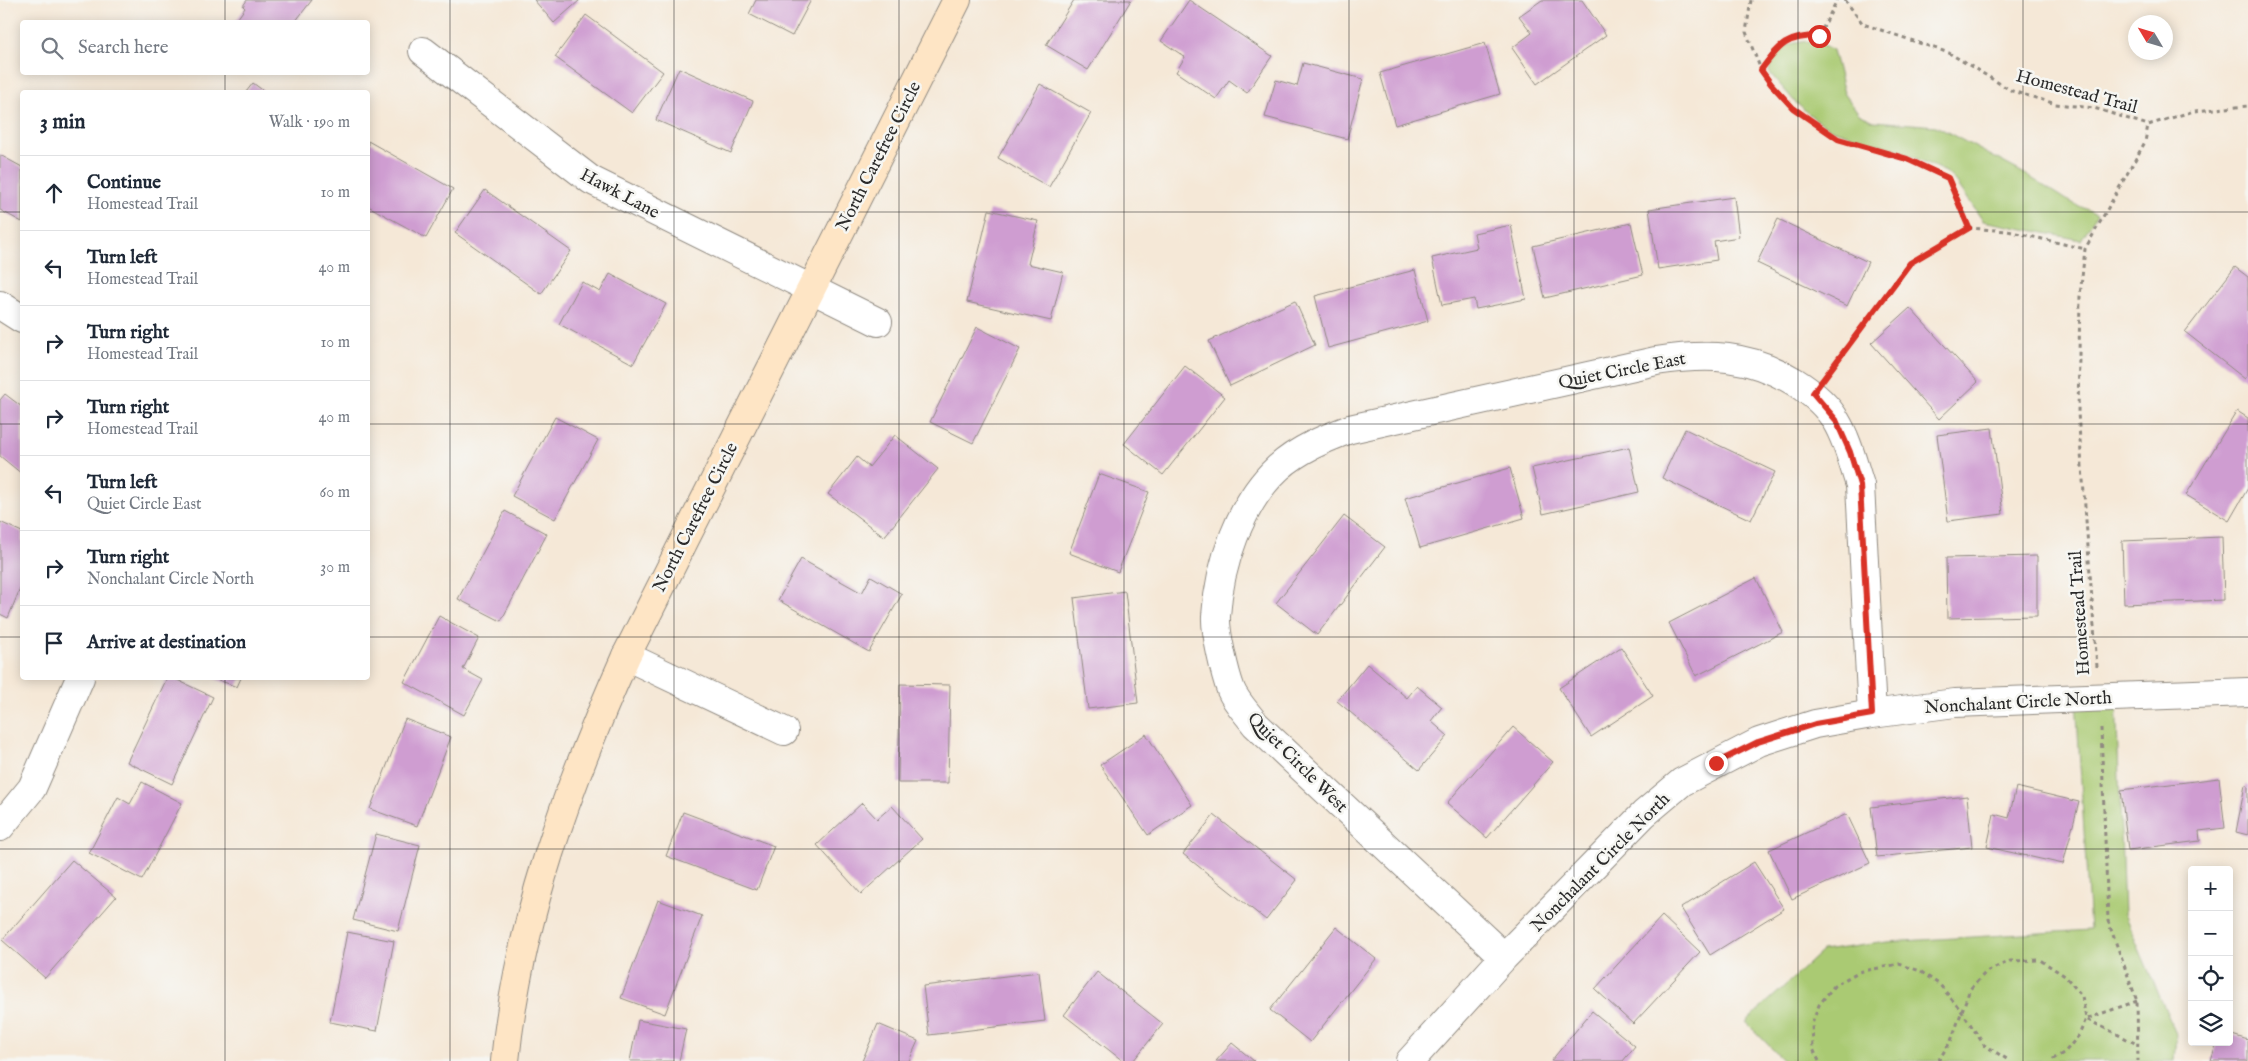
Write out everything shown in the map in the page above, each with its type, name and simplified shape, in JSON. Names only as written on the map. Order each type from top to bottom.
[{"type":"main road","name":"North Carefree Circle","points":[[505,1061],[518,976],[533,904],[570,791],[592,732],[626,656],[956,0]]},
{"type":"street","name":"Hawk Lane","points":[[423,51],[591,180],[878,322]]},
{"type":"street","points":[[0,304],[20,318]]},
{"type":"street","name":"Quiet Circle East","points":[[1307,446],[1350,429],[1656,361],[1690,356],[1727,357],[1756,363],[1782,375],[1813,393],[1836,420],[1850,452],[1860,485],[1872,714]]},
{"type":"street","name":"Quiet Circle West","points":[[1307,446],[1277,468],[1253,498],[1235,535],[1222,570],[1216,617],[1223,658],[1232,691],[1255,724],[1504,957]]},
{"type":"street","points":[[626,656],[784,731]]},
{"type":"street","points":[[0,828],[32,788],[79,680]]},
{"type":"street","name":"Nonchalant Circle North","points":[[1410,1061],[1504,957],[1644,814],[1682,782],[1758,742],[1815,724],[1956,703],[2248,692]]},
{"type":"path","points":[[1751,0],[1746,32],[1761,70],[1793,108],[1838,139],[1907,159],[1948,178],[1969,228]]},
{"type":"path","points":[[1761,70],[1783,42],[1800,36],[1819,36],[1837,0]]},
{"type":"path","name":"Homestead Trail","points":[[1845,0],[1863,24],[1949,53],[2012,90],[2056,104],[2094,108],[2148,125],[2194,111],[2248,106]]},
{"type":"path","name":"Homestead Trail","points":[[2138,1061],[2137,1001],[2108,921],[2099,698],[2078,413],[2080,296],[2085,249],[2145,142],[2148,125]]},
{"type":"path","points":[[1813,393],[1910,263],[1969,228],[2008,231],[2085,249]]},
{"type":"path","points":[[1938,1061],[1952,1041],[1970,989],[1986,972],[2010,961],[2040,960],[2065,976],[2082,996],[2086,1019],[2079,1036],[2065,1052],[2050,1061]]},
{"type":"path","points":[[1819,1061],[1813,1049],[1812,1024],[1819,1005],[1834,986],[1858,972],[1899,964],[1920,971],[1940,985],[1963,1013],[1984,1045],[2010,1061]]},
{"type":"path","points":[[2086,1019],[2137,1001]]},
{"type":"path","points":[[2086,1019],[2139,1045]]},
{"type":"green space","points":[[1815,41],[1833,50],[1844,93],[1859,114],[1874,121],[1936,126],[2025,174],[2066,200],[2097,214],[2081,240],[1983,221],[1957,183],[1946,172],[1898,150],[1831,129],[1814,118],[1796,103],[1769,72],[1775,56],[1785,47],[1798,42]]},
{"type":"green space","points":[[2116,696],[2124,914],[2176,1034],[2174,1061],[1784,1061],[1746,1022],[1822,951],[1887,942],[2090,930],[2076,699]]},
{"type":"building","points":[[247,0],[312,0],[297,20],[236,20],[245,8],[243,6]]},
{"type":"building","points":[[534,0],[580,0],[554,23]]},
{"type":"building","points":[[756,0],[811,0],[792,36],[749,14]]},
{"type":"building","points":[[1074,0],[1131,0],[1088,70],[1046,45]]},
{"type":"building","points":[[1189,0],[1272,56],[1247,93],[1229,80],[1216,99],[1176,72],[1185,57],[1161,41]]},
{"type":"building","points":[[1542,0],[1582,0],[1606,35],[1537,84],[1512,48],[1532,33],[1519,16]]},
{"type":"building","points":[[586,15],[663,72],[632,113],[555,57]]},
{"type":"building","points":[[1485,43],[1500,94],[1395,125],[1380,73]]},
{"type":"building","points":[[1303,63],[1363,79],[1347,139],[1265,117],[1276,80],[1297,86]]},
{"type":"building","points":[[679,68],[753,101],[731,153],[656,120]]},
{"type":"building","points":[[253,83],[262,90],[248,90]]},
{"type":"building","points":[[1040,84],[1091,113],[1049,187],[998,158]]},
{"type":"building","points":[[370,142],[453,189],[426,238],[370,207]]},
{"type":"building","points":[[0,155],[20,166],[20,221],[0,210]]},
{"type":"building","points":[[485,190],[571,251],[541,294],[455,233]]},
{"type":"building","points":[[1734,197],[1739,237],[1714,241],[1717,260],[1658,269],[1649,209]]},
{"type":"building","points":[[989,210],[1038,221],[1028,264],[1063,272],[1051,321],[967,302]]},
{"type":"building","points":[[1778,219],[1868,262],[1847,306],[1757,263]]},
{"type":"building","points":[[1631,223],[1643,275],[1545,298],[1533,246]]},
{"type":"building","points":[[1511,225],[1526,299],[1476,309],[1474,299],[1442,305],[1432,258],[1477,248],[1474,233]]},
{"type":"building","points":[[2235,267],[2248,277],[2248,375],[2245,379],[2185,332]]},
{"type":"building","points":[[1415,270],[1428,321],[1328,348],[1315,296]]},
{"type":"building","points":[[610,274],[666,304],[633,364],[559,324],[582,282],[600,292]]},
{"type":"building","points":[[1295,301],[1315,345],[1230,386],[1209,341]]},
{"type":"building","points":[[1910,308],[1978,382],[1939,419],[1871,343]]},
{"type":"building","points":[[977,327],[1020,349],[973,443],[930,422]]},
{"type":"building","points":[[1185,366],[1225,397],[1163,475],[1124,444]]},
{"type":"building","points":[[5,394],[20,405],[20,472],[0,456],[0,400]]},
{"type":"building","points":[[2237,411],[2248,418],[2248,488],[2229,521],[2186,495]]},
{"type":"building","points":[[555,417],[598,440],[555,519],[512,496]]},
{"type":"building","points":[[1992,428],[2003,514],[1948,521],[1937,435]]},
{"type":"building","points":[[1685,429],[1775,472],[1751,520],[1662,478]]},
{"type":"building","points":[[895,435],[938,469],[884,537],[828,494],[857,457],[869,467]]},
{"type":"building","points":[[1629,447],[1639,492],[1543,514],[1532,468]]},
{"type":"building","points":[[1510,468],[1524,518],[1420,548],[1405,498]]},
{"type":"building","points":[[1099,474],[1149,492],[1118,572],[1069,553]]},
{"type":"building","points":[[505,511],[547,534],[501,621],[458,599]]},
{"type":"building","points":[[1344,516],[1385,547],[1317,635],[1276,603]]},
{"type":"building","points":[[0,522],[20,531],[20,589],[8,618],[0,614]]},
{"type":"building","points":[[2222,537],[2224,600],[2124,604],[2122,541]]},
{"type":"building","points":[[2037,556],[2037,616],[1947,618],[1946,558]]},
{"type":"building","points":[[801,559],[862,593],[871,576],[902,594],[869,652],[778,600]]},
{"type":"building","points":[[1756,578],[1783,632],[1696,676],[1669,623]]},
{"type":"building","points":[[1125,591],[1138,703],[1088,709],[1074,598]]},
{"type":"building","points":[[439,616],[479,638],[463,669],[483,680],[464,715],[404,682]]},
{"type":"building","points":[[1621,647],[1653,696],[1591,737],[1559,688]]},
{"type":"building","points":[[1367,664],[1407,698],[1417,686],[1442,707],[1431,721],[1448,736],[1419,770],[1337,701]]},
{"type":"building","points":[[166,680],[177,680],[213,697],[172,784],[127,762]]},
{"type":"building","points":[[218,680],[240,680],[237,687]]},
{"type":"building","points":[[900,684],[950,685],[948,783],[898,783]]},
{"type":"building","points":[[405,719],[451,737],[417,826],[370,809]]},
{"type":"building","points":[[1513,727],[1553,762],[1487,838],[1447,803]]},
{"type":"building","points":[[1146,734],[1192,805],[1148,835],[1100,765]]},
{"type":"building","points":[[2219,778],[2225,828],[2199,831],[2200,841],[2128,850],[2121,790]]},
{"type":"building","points":[[142,782],[182,803],[142,880],[89,853],[118,797],[130,804]]},
{"type":"building","points":[[2245,785],[2248,786],[2248,835],[2236,832]]},
{"type":"building","points":[[2016,787],[2079,802],[2063,864],[1987,847],[1994,814],[2009,818]]},
{"type":"building","points":[[1967,796],[1972,847],[1877,857],[1871,807]]},
{"type":"building","points":[[862,803],[877,819],[892,806],[922,839],[861,894],[817,845]]},
{"type":"building","points":[[683,812],[774,846],[757,890],[666,856]]},
{"type":"building","points":[[1847,814],[1870,863],[1792,899],[1769,850]]},
{"type":"building","points":[[1214,815],[1297,880],[1266,920],[1183,854]]},
{"type":"building","points":[[376,834],[420,845],[398,931],[353,920]]},
{"type":"building","points":[[72,860],[116,897],[45,978],[2,940]]},
{"type":"building","points":[[1754,862],[1784,909],[1710,955],[1681,908]]},
{"type":"building","points":[[658,900],[702,916],[665,1014],[621,998]]},
{"type":"building","points":[[1662,916],[1700,952],[1633,1024],[1595,989]]},
{"type":"building","points":[[1336,927],[1376,959],[1310,1042],[1270,1010]]},
{"type":"building","points":[[347,932],[394,941],[377,1031],[330,1022]]},
{"type":"building","points":[[1039,972],[1045,1021],[929,1035],[923,986]]},
{"type":"building","points":[[1097,972],[1163,1024],[1133,1061],[1123,1061],[1064,1015]]},
{"type":"building","points":[[1592,1011],[1635,1046],[1623,1061],[1551,1061]]},
{"type":"building","points":[[638,1020],[686,1029],[679,1061],[630,1061]]},
{"type":"building","points":[[878,1024],[918,1041],[909,1061],[862,1061]]},
{"type":"building","points":[[2233,1035],[2248,1040],[2248,1061],[2211,1061],[2216,1046],[2233,1046]]},
{"type":"building","points":[[1232,1043],[1254,1061],[1216,1061]]},
{"type":"route","points":[[1716,763],[1758,742],[1815,724],[1872,714],[1860,485],[1850,452],[1836,420],[1813,393],[1910,263],[1969,228],[1948,178],[1907,159],[1838,139],[1793,108],[1771,84],[1761,70],[1783,42],[1800,36],[1819,36]]}]
